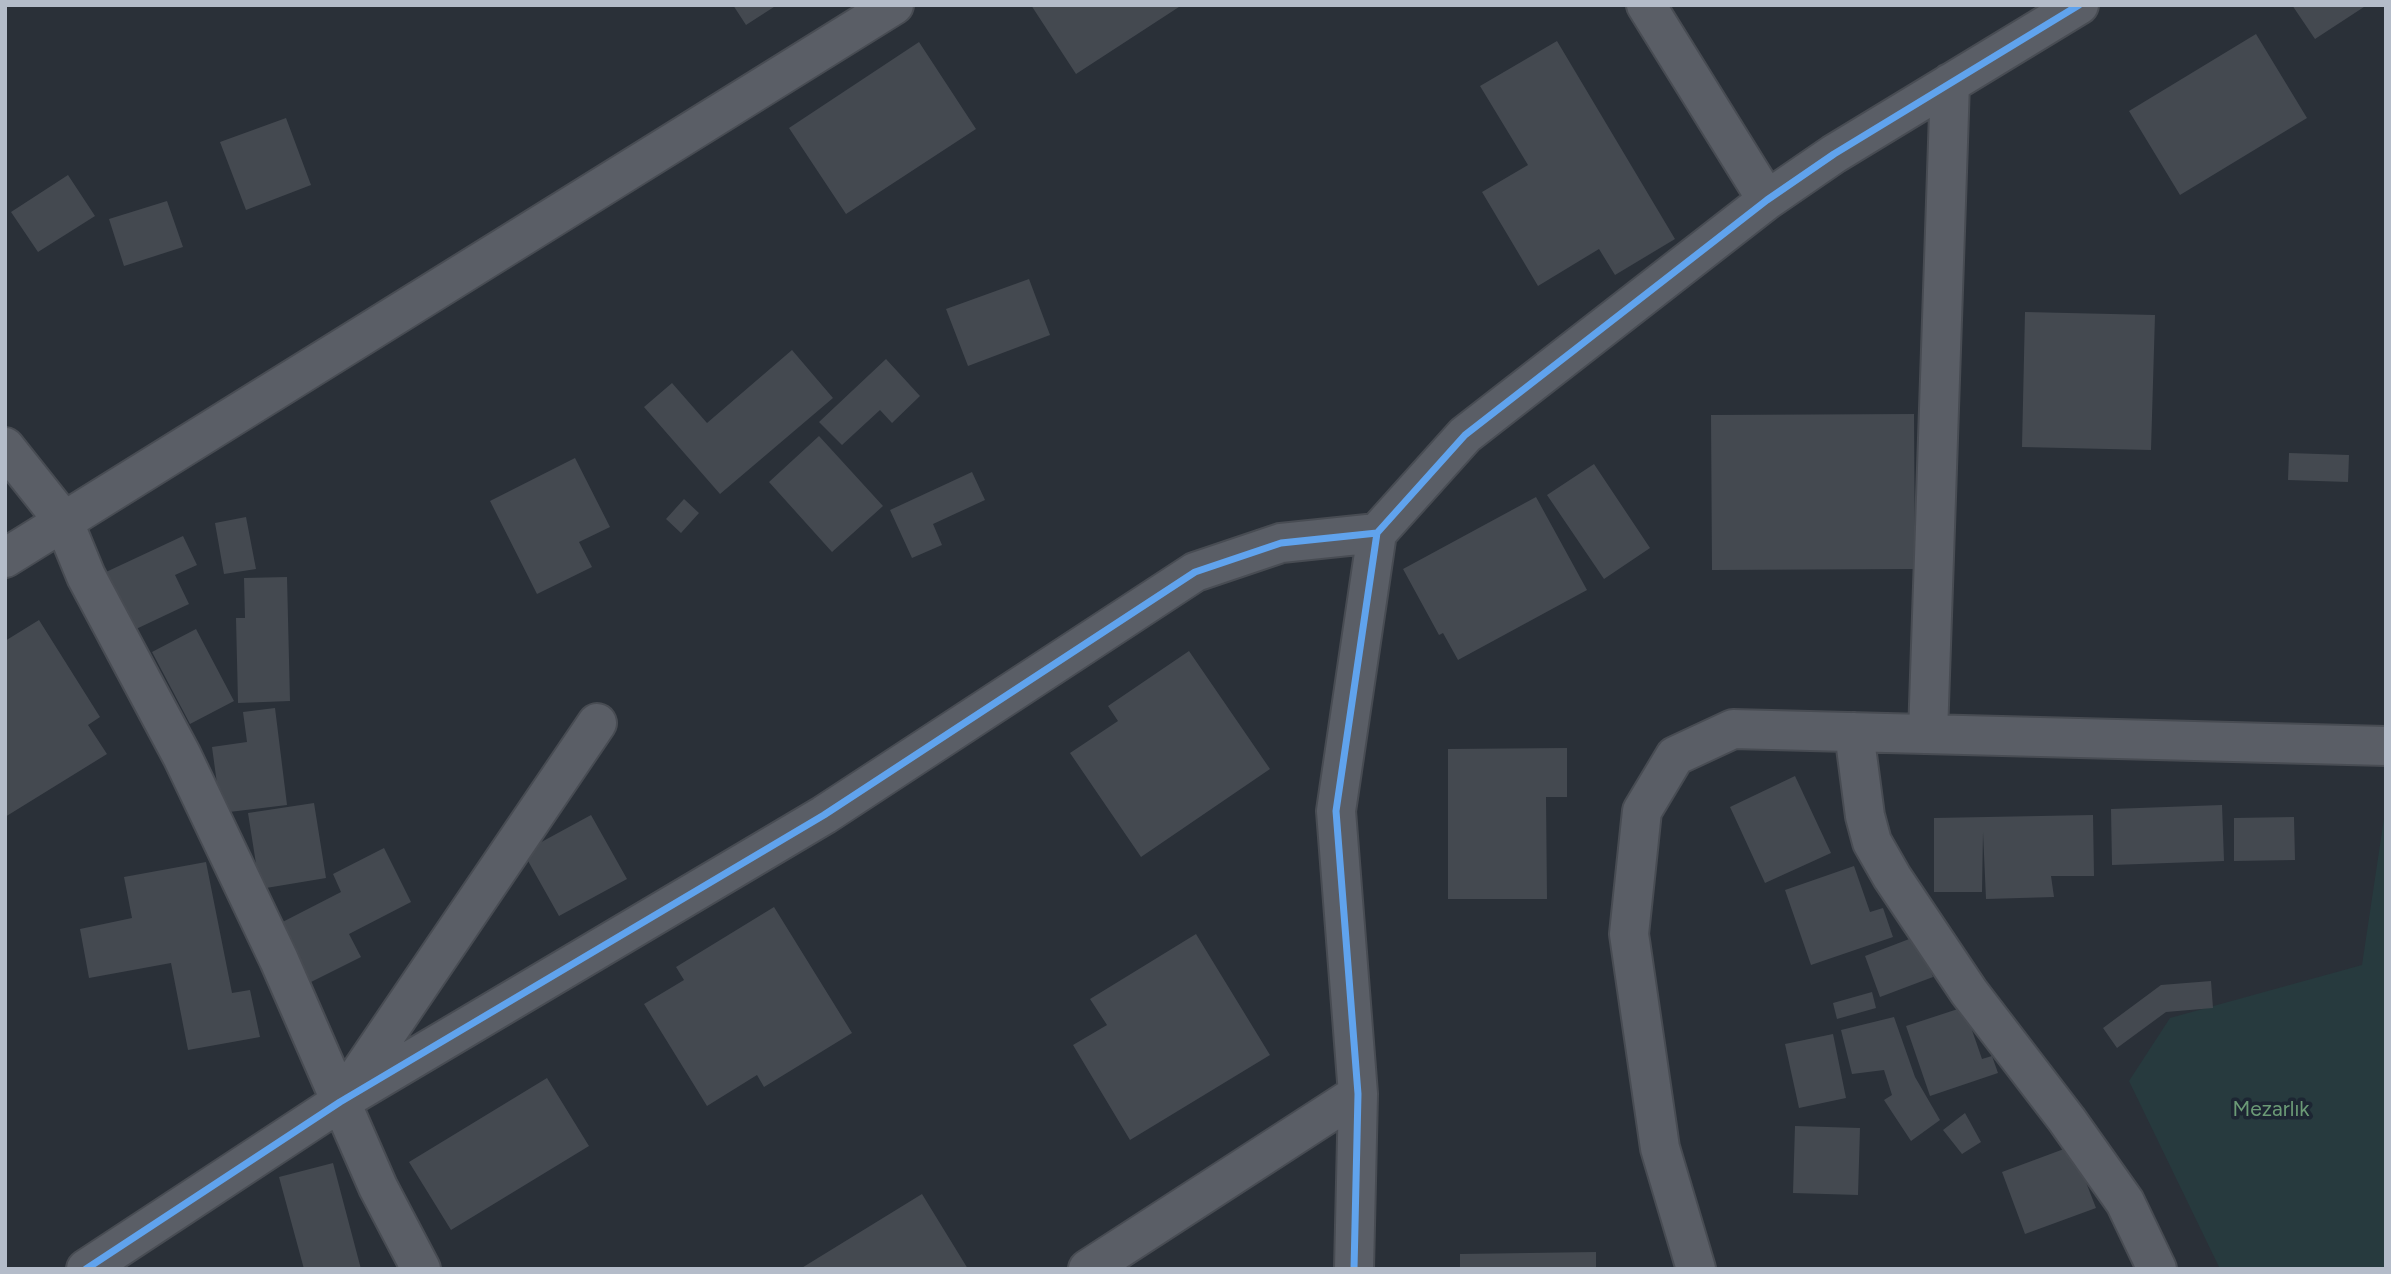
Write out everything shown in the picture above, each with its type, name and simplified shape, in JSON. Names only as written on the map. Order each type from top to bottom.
[{"type":"street","points":[[5,558],[894,5]]},
{"type":"street","points":[[1646,5],[1767,200]]},
{"type":"street","points":[[1354,1269],[1358,1094],[1336,811],[1377,533],[1465,435],[1767,200],[1834,154],[2079,5]]},
{"type":"street","points":[[1927,734],[1950,83]]},
{"type":"street","points":[[5,447],[63,520],[86,576],[182,756],[278,960],[378,1187],[421,1269]]},
{"type":"street","points":[[86,1269],[340,1101],[824,815],[1195,572],[1280,543],[1377,533]]},
{"type":"street","points":[[340,1101],[597,723]]},
{"type":"street","points":[[1696,1269],[1660,1147],[1629,934],[1642,811],[1675,756],[1733,729],[2386,746]]},
{"type":"street","points":[[1854,732],[1865,816],[1872,842],[1892,877],[1969,992],[2126,1202],[2157,1269]]},
{"type":"street","points":[[1088,1269],[1358,1094]]},
{"type":"green space","name":"Mezarlık","points":[[2386,805],[2386,1269],[2220,1269],[2129,1081],[2170,1018],[2362,965]]},
{"type":"building","points":[[733,5],[777,5],[746,25]]},
{"type":"building","points":[[1031,5],[1182,5],[1076,74]]},
{"type":"building","points":[[2292,5],[2367,5],[2315,39]]},
{"type":"building","points":[[2256,34],[2307,118],[2180,195],[2129,111]]},
{"type":"building","points":[[1557,41],[1675,239],[1615,275],[1599,249],[1538,286],[1482,192],[1528,165],[1480,86]]},
{"type":"building","points":[[919,42],[976,129],[846,214],[789,128]]},
{"type":"building","points":[[286,118],[311,185],[246,210],[220,142]]},
{"type":"building","points":[[68,175],[95,216],[38,252],[11,212]]},
{"type":"building","points":[[167,201],[183,247],[124,266],[109,219]]},
{"type":"building","points":[[1029,279],[1050,335],[968,366],[946,309]]},
{"type":"building","points":[[2025,312],[2155,315],[2151,450],[2022,447]]},
{"type":"building","points":[[792,350],[833,398],[720,494],[644,407],[672,383],[707,423]]},
{"type":"building","points":[[886,359],[920,396],[892,423],[880,410],[842,445],[819,422]]},
{"type":"building","points":[[1914,414],[1915,569],[1712,570],[1711,415]]},
{"type":"building","points":[[819,436],[883,506],[832,552],[769,482]]},
{"type":"building","points":[[2289,453],[2349,455],[2348,482],[2288,480]]},
{"type":"building","points":[[575,458],[610,527],[579,542],[592,567],[537,594],[490,501]]},
{"type":"building","points":[[1594,464],[1650,548],[1604,579],[1547,495]]},
{"type":"building","points":[[972,472],[985,500],[933,524],[942,545],[912,558],[890,510]]},
{"type":"building","points":[[1536,497],[1587,590],[1458,660],[1443,633],[1439,635],[1403,569]]},
{"type":"building","points":[[684,499],[699,513],[681,533],[666,519]]},
{"type":"building","points":[[246,517],[256,569],[224,574],[215,523]]},
{"type":"building","points":[[183,536],[197,565],[175,575],[189,604],[134,630],[106,572]]},
{"type":"building","points":[[287,577],[290,701],[238,703],[236,618],[245,618],[244,578]]},
{"type":"building","points":[[39,620],[100,717],[88,725],[107,754],[5,817],[5,641]]},
{"type":"building","points":[[196,629],[234,701],[190,724],[152,652]]},
{"type":"building","points":[[1189,651],[1270,769],[1141,857],[1070,753],[1118,721],[1108,706]]},
{"type":"building","points":[[275,708],[287,805],[221,813],[212,747],[247,742],[243,712]]},
{"type":"building","points":[[1567,748],[1567,797],[1546,797],[1547,899],[1448,899],[1448,749]]},
{"type":"building","points":[[1795,776],[1831,853],[1765,883],[1730,807]]},
{"type":"building","points":[[314,803],[326,878],[260,889],[248,813]]},
{"type":"building","points":[[2222,805],[2224,861],[2112,865],[2111,809]]},
{"type":"building","points":[[591,815],[627,879],[559,916],[523,852]]},
{"type":"building","points":[[2093,815],[2094,876],[2051,876],[2054,897],[1986,899],[1983,832],[1982,892],[1934,892],[1934,818]]},
{"type":"building","points":[[2294,817],[2295,860],[2234,861],[2234,818]]},
{"type":"building","points":[[384,848],[411,902],[349,934],[361,957],[295,990],[265,931],[341,892],[333,874]]},
{"type":"building","points":[[206,862],[232,993],[250,990],[260,1037],[188,1050],[171,963],[89,978],[80,929],[132,918],[124,877]]},
{"type":"building","points":[[1854,866],[1870,912],[1883,908],[1893,937],[1811,965],[1785,890]]},
{"type":"building","points":[[774,907],[852,1033],[764,1087],[757,1075],[707,1106],[644,1004],[684,980],[676,967]]},
{"type":"building","points":[[1196,934],[1270,1055],[1130,1140],[1073,1045],[1107,1025],[1090,999]]},
{"type":"building","points":[[1917,936],[1933,977],[1880,997],[1865,956]]},
{"type":"building","points":[[2211,981],[2213,1008],[2166,1012],[2117,1048],[2103,1028],[2161,985]]},
{"type":"building","points":[[1872,992],[1876,1008],[1837,1019],[1833,1003]]},
{"type":"building","points":[[1964,1007],[1982,1059],[1992,1056],[1998,1073],[1930,1096],[1906,1026]]},
{"type":"building","points":[[1894,1017],[1915,1077],[1940,1120],[1911,1141],[1884,1100],[1892,1095],[1884,1070],[1852,1074],[1841,1030]]},
{"type":"building","points":[[1833,1034],[1846,1098],[1799,1108],[1785,1044]]},
{"type":"building","points":[[547,1078],[589,1146],[451,1230],[409,1162]]},
{"type":"building","points":[[1965,1113],[1981,1142],[1962,1154],[1943,1130]]},
{"type":"building","points":[[1795,1126],[1860,1128],[1858,1195],[1793,1193]]},
{"type":"building","points":[[2072,1146],[2096,1208],[2025,1234],[2002,1172]]},
{"type":"building","points":[[333,1163],[361,1269],[304,1269],[279,1177]]},
{"type":"building","points":[[922,1194],[968,1269],[800,1269]]},
{"type":"building","points":[[1596,1252],[1596,1269],[1460,1269],[1460,1254]]},
{"type":"cycle path","points":[[1354,1269],[1358,1094],[1336,811],[1377,533],[1465,435],[1767,200],[1834,154],[2079,5]]},
{"type":"cycle path","points":[[86,1269],[340,1102],[824,815],[1195,572],[1281,543],[1377,533]]}]
